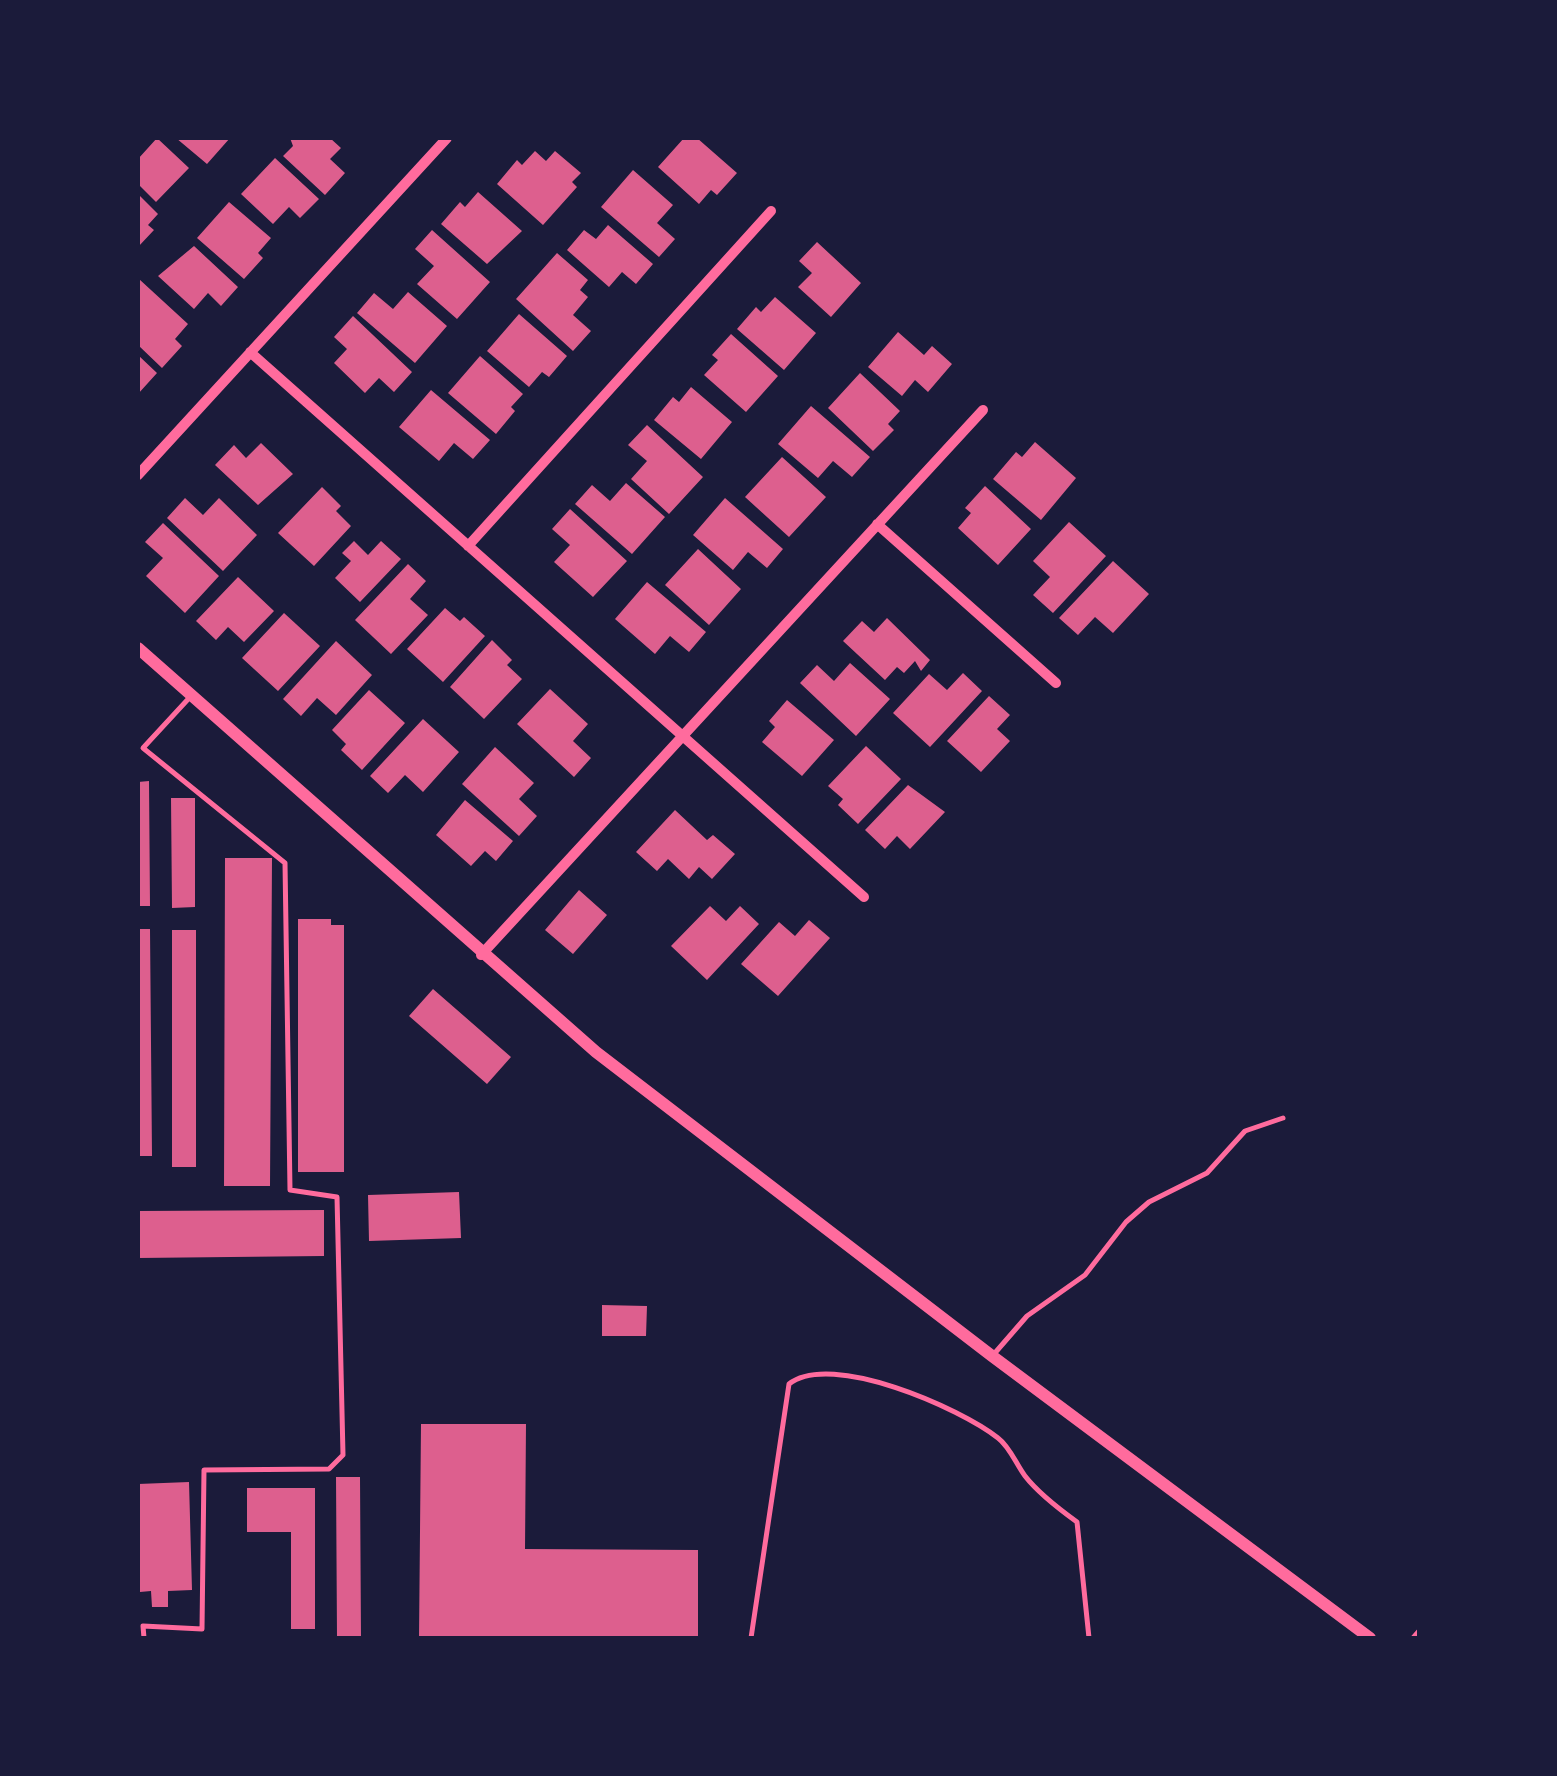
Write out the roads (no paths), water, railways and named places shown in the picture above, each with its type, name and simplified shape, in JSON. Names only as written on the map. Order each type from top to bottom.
[{"type":"street","points":[[138,475],[448,138]]},
{"type":"street","points":[[468,546],[771,211]]},
{"type":"street","points":[[250,352],[864,897]]},
{"type":"street","points":[[482,955],[982,410]]},
{"type":"street","points":[[877,524],[1056,683]]},
{"type":"street","points":[[138,648],[596,1052],[992,1356],[1370,1638]]},
{"type":"lane","points":[[144,1638],[143,1626],[202,1629],[204,1470],[328,1469],[344,1454],[337,1197],[290,1190],[285,863],[140,747],[191,696]]},
{"type":"lane","points":[[992,1356],[1027,1316],[1085,1274],[1126,1222],[1149,1202],[1206,1174],[1245,1131],[1283,1118]]},
{"type":"lane","points":[[750,1638],[789,1384],[798,1376],[848,1373],[972,1421],[1001,1440],[1026,1478],[1077,1522],[1089,1638]]},
{"type":"lane","points":[[1413,1638],[1420,1630]]}]
